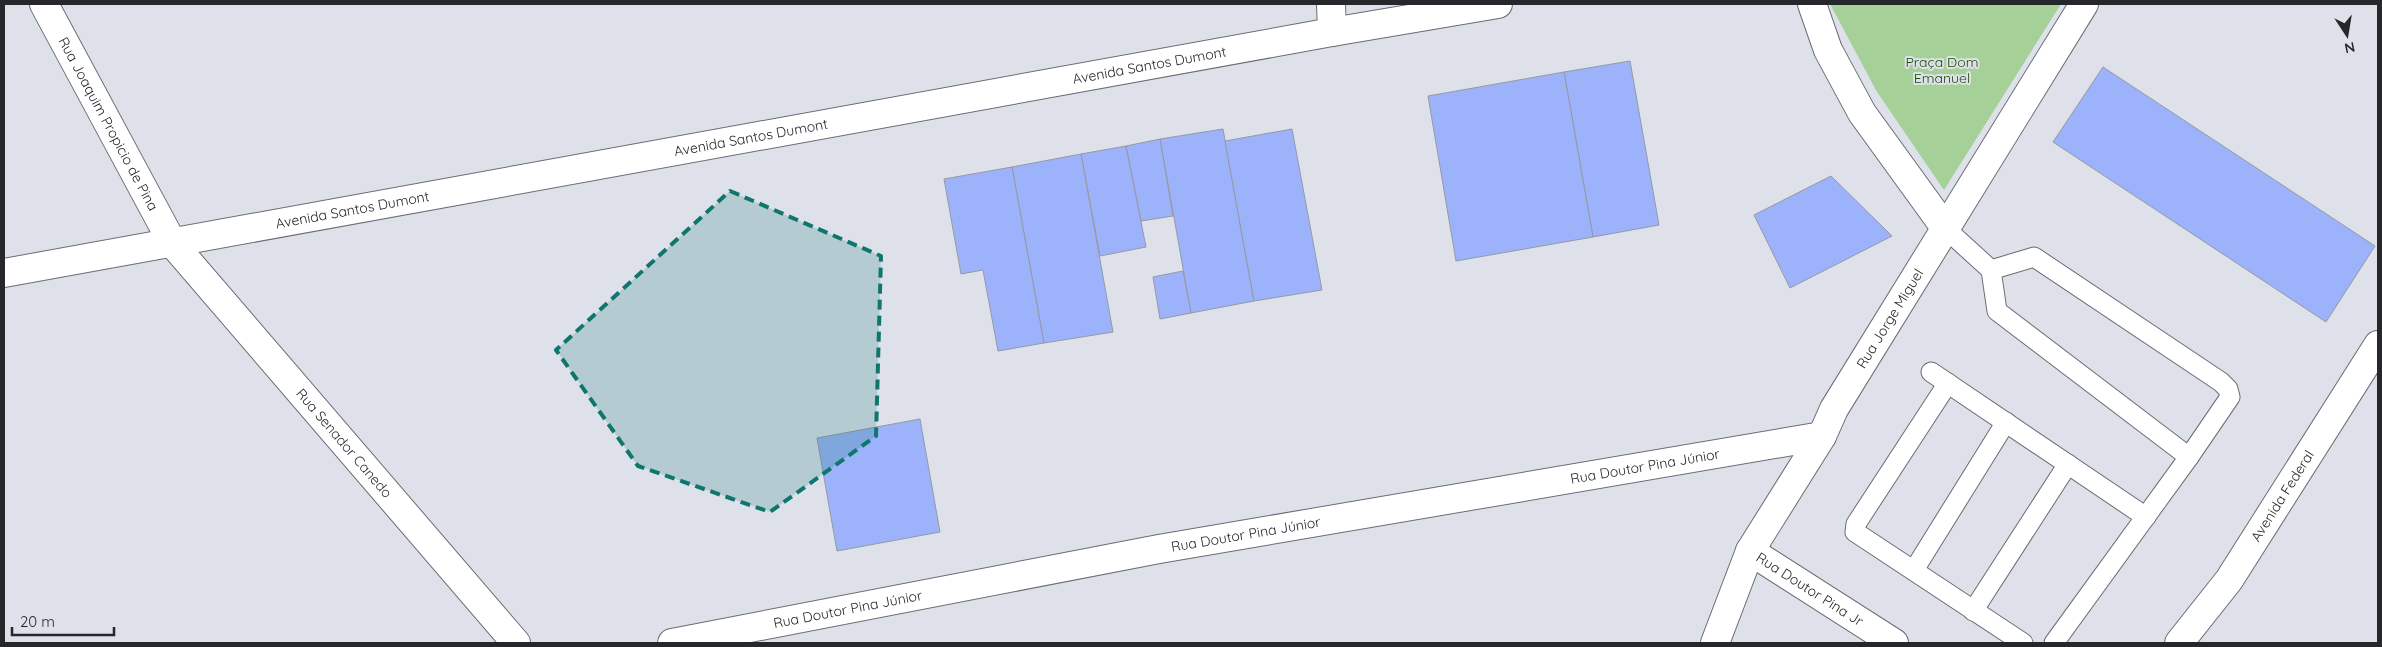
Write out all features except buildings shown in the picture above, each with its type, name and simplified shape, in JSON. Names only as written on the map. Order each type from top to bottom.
[{"type":"street","name":"Rua Joaquim Propicio de Pina","points":[[44,4],[173,244]]},
{"type":"street","points":[[1331,4],[1332,32]]},
{"type":"street","name":"Avenida Santos Dumont","points":[[4,273],[173,244],[1332,32],[1498,4]]},
{"type":"street","points":[[1812,4],[1828,50],[1862,113],[1946,228]]},
{"type":"street","name":"Rua Jorge Miguel","points":[[1715,643],[1750,551],[1822,436],[1834,409],[2084,4]]},
{"type":"street","name":"Rua Senador Canedo","points":[[173,244],[516,643]]},
{"type":"street","name":"Avenida Federal","points":[[2179,643],[2228,580],[2378,345]]},
{"type":"street","name":"Rua Doutor Pina Júnior","points":[[672,643],[1159,549],[1822,436]]},
{"type":"street","name":"Rua Doutor Pina Jr","points":[[1750,551],[1894,643]]},
{"type":"lane","points":[[1946,228],[1991,270],[1997,311],[2190,457]]},
{"type":"lane","points":[[1991,270],[2034,257],[2221,382],[2228,390],[2230,397],[2190,457],[2054,643]]},
{"type":"lane","points":[[1931,372],[2146,517]]},
{"type":"lane","points":[[1948,383],[1854,527],[1855,532],[2023,643]]},
{"type":"lane","points":[[1914,570],[2006,422]]},
{"type":"lane","points":[[1973,611],[2068,464]]},
{"type":"highlighted area","points":[[730,191],[881,256],[876,436],[770,512],[638,466],[556,350]]},
{"type":"green space","name":"Praça Dom Emanuel","points":[[1830,4],[2061,4],[1944,190],[1877,92]]}]
